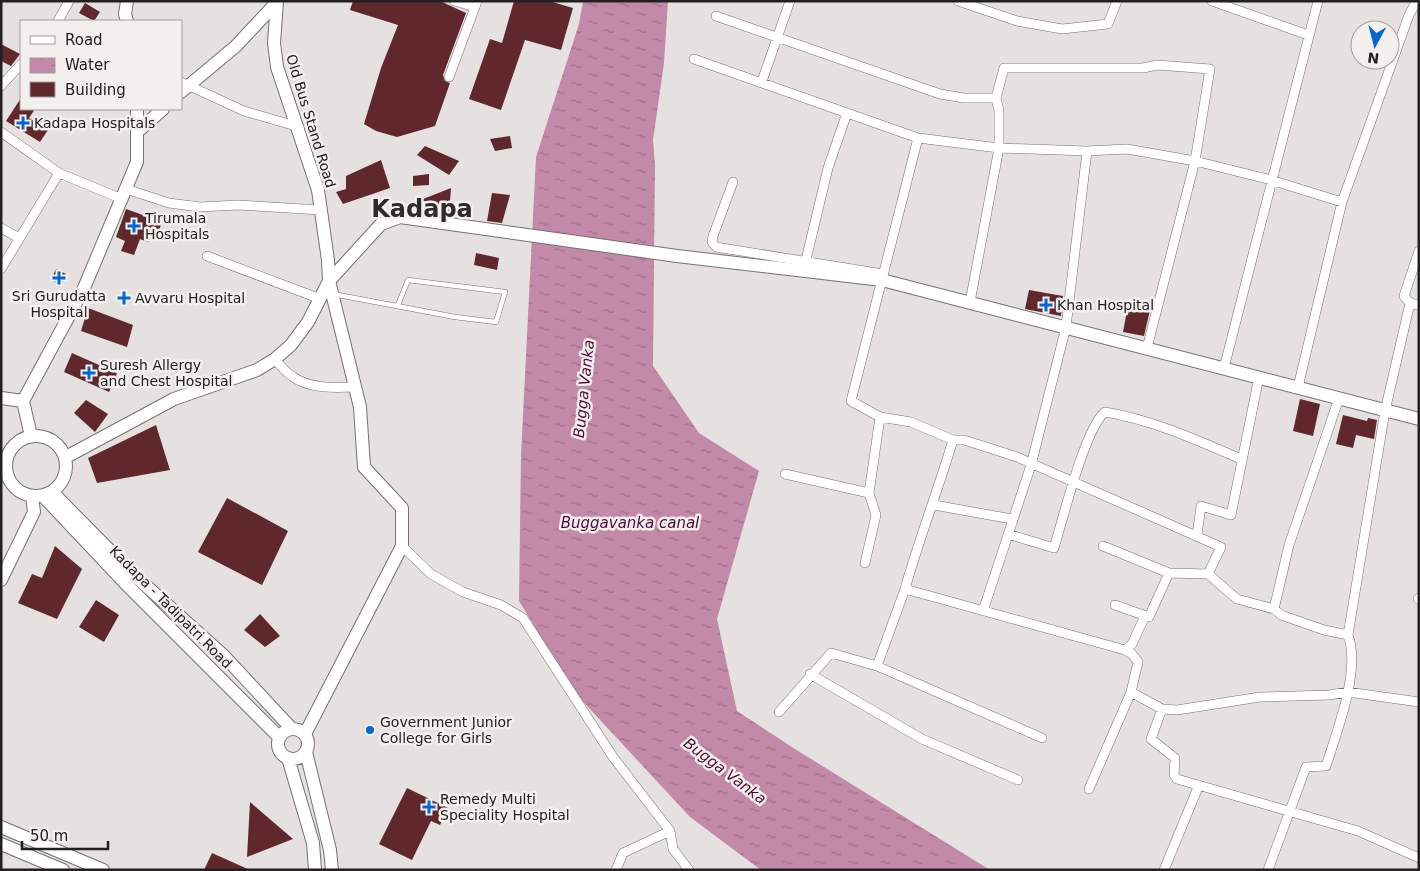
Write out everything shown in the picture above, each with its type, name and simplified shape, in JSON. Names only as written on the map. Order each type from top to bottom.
[{"type":"main road","points":[[127,1],[125,14],[127,20]]},
{"type":"main road","points":[[184,87],[236,46],[277,2]]},
{"type":"main road","name":"Old Bus Stand Road","points":[[277,2],[274,43],[277,67],[318,190],[328,260],[328,281]]},
{"type":"main road","points":[[31,436],[23,401],[84,288],[138,162],[137,110]]},
{"type":"main road","points":[[137,132],[162,110]]},
{"type":"main road","points":[[66,457],[174,400],[257,370],[274,359],[291,345],[308,322],[318,298],[328,281],[381,224],[400,217],[676,256],[882,276],[970,302],[1419,419]]},
{"type":"main road","points":[[288,758],[299,758],[306,752],[309,743],[306,732],[402,546],[402,508],[364,467],[360,407],[328,281]]},
{"type":"main road","points":[[1,398],[23,401]]},
{"type":"main road","points":[[1,580],[42,495],[65,477],[66,457],[56,443],[48,438],[31,436],[15,444],[10,451],[5,477],[17,490],[42,495]]},
{"type":"main road","name":"Kadapa - Tadipatri Road","points":[[42,495],[224,656],[292,728]]},
{"type":"main road","name":"Kadapa - Tadipatri Road","points":[[42,495],[124,582],[279,737]]},
{"type":"main road","points":[[306,732],[292,728],[279,737],[278,747],[288,758],[313,843],[315,870]]},
{"type":"main road","points":[[306,752],[330,850],[332,870]]},
{"type":"main road","points":[[1,827],[103,870]]},
{"type":"main road","points":[[1,844],[63,870]]},
{"type":"street","points":[[59,20],[69,1]]},
{"type":"street","points":[[449,77],[476,4],[454,1]]},
{"type":"street","points":[[762,81],[790,1]]},
{"type":"street","points":[[958,1],[1017,21],[1062,29],[1108,24],[1117,1]]},
{"type":"street","points":[[1212,1],[1308,35]]},
{"type":"street","points":[[1224,368],[1318,1]]},
{"type":"street","points":[[1298,387],[1342,202],[1409,15],[1416,4]]},
{"type":"street","points":[[716,16],[940,94],[964,98],[996,98]]},
{"type":"street","points":[[694,59],[762,81],[918,138],[999,148],[1087,151],[1127,149],[1195,161],[1271,180],[1342,202]]},
{"type":"street","points":[[2,82],[20,65]]},
{"type":"street","points":[[970,302],[999,148],[999,111],[996,98],[1004,68],[1143,68],[1157,66],[1210,69],[1195,161],[1147,348]]},
{"type":"street","points":[[184,87],[244,111],[298,127]]},
{"type":"street","points":[[806,260],[828,168],[847,113]]},
{"type":"street","points":[[1,132],[59,173],[124,194],[200,207],[238,205],[321,210]]},
{"type":"street","points":[[918,138],[851,400],[880,417],[911,422],[953,440],[964,440],[1008,454],[1074,481],[1221,547],[1208,574]]},
{"type":"street","points":[[983,611],[1012,519],[1032,465],[1066,327],[1087,151]]},
{"type":"street","points":[[1,269],[59,173]]},
{"type":"street","points":[[733,182],[712,236],[712,242],[716,247],[806,260],[882,276]]},
{"type":"street","points":[[1,228],[19,238]]},
{"type":"street","points":[[1268,870],[1306,767],[1326,766],[1348,692],[1352,646],[1348,635],[1386,410],[1414,304],[1404,296],[1419,251]]},
{"type":"street","points":[[207,256],[318,298]]},
{"type":"street","points":[[274,359],[292,377],[306,383],[331,388],[355,387]]},
{"type":"street","points":[[1197,536],[1201,506],[1231,515],[1259,377]]},
{"type":"street","points":[[1274,609],[1289,545],[1339,398]]},
{"type":"street","points":[[1008,534],[1054,548],[1074,481],[1094,428],[1106,412],[1128,416],[1184,435],[1241,459]]},
{"type":"street","points":[[865,563],[876,515],[869,493],[880,417]]},
{"type":"street","points":[[877,666],[905,589],[920,537],[934,505],[953,440]]},
{"type":"street","points":[[784,474],[869,493]]},
{"type":"street","points":[[934,505],[1012,519]]},
{"type":"street","points":[[402,546],[431,574],[463,592],[501,605],[522,618],[613,757],[670,831],[673,849],[689,870]]},
{"type":"street","points":[[1103,546],[1170,573],[1208,574],[1237,599],[1274,609],[1281,615],[1324,630],[1348,635]]},
{"type":"street","points":[[1115,605],[1149,617],[1170,573]]},
{"type":"street","points":[[905,589],[1125,650],[1132,654],[1138,662],[1131,692],[1089,789]]},
{"type":"street","points":[[1125,650],[1132,644],[1145,616]]},
{"type":"street","points":[[779,712],[810,674],[834,652],[877,666],[1042,738]]},
{"type":"street","points":[[810,674],[922,739],[1018,780]]},
{"type":"street","points":[[1131,692],[1162,709],[1185,710],[1260,697],[1329,695],[1348,692],[1419,702]]},
{"type":"street","points":[[1162,709],[1151,739],[1175,758],[1175,777],[1290,812],[1358,830],[1419,858]]},
{"type":"street","points":[[1164,870],[1199,785]]},
{"type":"street","points":[[616,870],[623,852],[670,831]]},
{"type":"lane","points":[[332,293],[455,318],[496,322],[505,292],[408,280],[398,305]]},
{"type":"water","name":"Buggavanka canal","points":[[583,1],[668,1],[664,63],[653,140],[655,165],[653,366],[699,433],[759,471],[717,619],[737,711],[990,870],[761,870],[690,817],[576,694],[519,601],[521,455],[536,157],[579,24]]},
{"type":"building","points":[[353,1],[440,1],[466,13],[443,75],[445,81],[450,83],[435,126],[397,137],[376,131],[364,124],[381,68],[398,25],[350,10]]},
{"type":"building","points":[[514,1],[549,1],[573,8],[561,50],[525,40],[501,110],[469,99],[490,39],[502,43]]},
{"type":"building","points":[[85,3],[100,12],[95,20],[79,13]]},
{"type":"building","points":[[1,44],[20,54],[11,66],[1,61]]},
{"type":"building","points":[[20,100],[20,110],[34,110],[29,118],[48,130],[40,142],[6,121]]},
{"type":"building","points":[[510,136],[512,148],[495,151],[490,139]]},
{"type":"building","points":[[425,146],[459,161],[449,175],[417,155]]},
{"type":"building","points":[[381,160],[390,188],[343,204],[336,192],[346,189],[346,176]]},
{"type":"building","points":[[429,174],[429,185],[413,186],[413,176]]},
{"type":"building","points":[[451,188],[449,214],[435,211],[436,202],[418,201]]},
{"type":"building","points":[[492,193],[510,195],[502,223],[487,221]]},
{"type":"building","points":[[126,209],[162,222],[158,233],[152,231],[148,242],[140,239],[134,255],[121,251],[125,241],[116,237]]},
{"type":"building","points":[[476,253],[499,258],[497,270],[474,265]]},
{"type":"building","points":[[56,269],[66,274],[61,285],[51,280]]},
{"type":"building","points":[[1029,290],[1063,296],[1061,316],[1025,309]]},
{"type":"building","points":[[1128,306],[1150,310],[1144,336],[1123,332]]},
{"type":"building","points":[[88,308],[133,325],[127,347],[81,331]]},
{"type":"building","points":[[72,353],[117,373],[109,392],[64,372]]},
{"type":"building","points":[[1300,399],[1320,404],[1313,436],[1293,431]]},
{"type":"building","points":[[86,400],[108,414],[95,432],[74,413]]},
{"type":"building","points":[[1343,415],[1367,421],[1368,418],[1377,420],[1374,439],[1356,435],[1353,448],[1336,444]]},
{"type":"building","points":[[156,425],[170,470],[97,483],[88,458]]},
{"type":"building","points":[[227,498],[288,531],[262,585],[198,552]]},
{"type":"building","points":[[55,546],[82,569],[57,619],[18,603],[32,574],[42,578]]},
{"type":"building","points":[[96,600],[119,615],[104,642],[79,627]]},
{"type":"building","points":[[260,614],[280,636],[265,647],[244,630]]},
{"type":"building","points":[[407,788],[448,808],[440,825],[431,821],[412,860],[379,844]]},
{"type":"building","points":[[250,802],[293,839],[247,857]]},
{"type":"building","points":[[212,853],[250,870],[204,870]]},
{"type":"place","name":"Kadapa Hospitals","points":[[23,123]]},
{"type":"place","name":"Tirumala Hospitals","points":[[134,226]]},
{"type":"place","name":"Sri Gurudatta Hospital","points":[[59,278]]},
{"type":"place","name":"Avvaru Hospital","points":[[124,298]]},
{"type":"place","name":"Khan Hospital","points":[[1046,305]]},
{"type":"place","name":"Suresh Allergy and Chest Hospital","points":[[89,373]]},
{"type":"place","name":"Government Junior College for Girls","points":[[370,730]]},
{"type":"place","name":"Remedy Multi Speciality Hospital","points":[[429,807]]},
{"type":"district","name":"Kadapa","points":[[422,209]]},
{"type":"water label","name":"Bugga Vanka","points":[[584,389]]},
{"type":"water label","name":"Bugga Vanka","points":[[725,771]]}]
